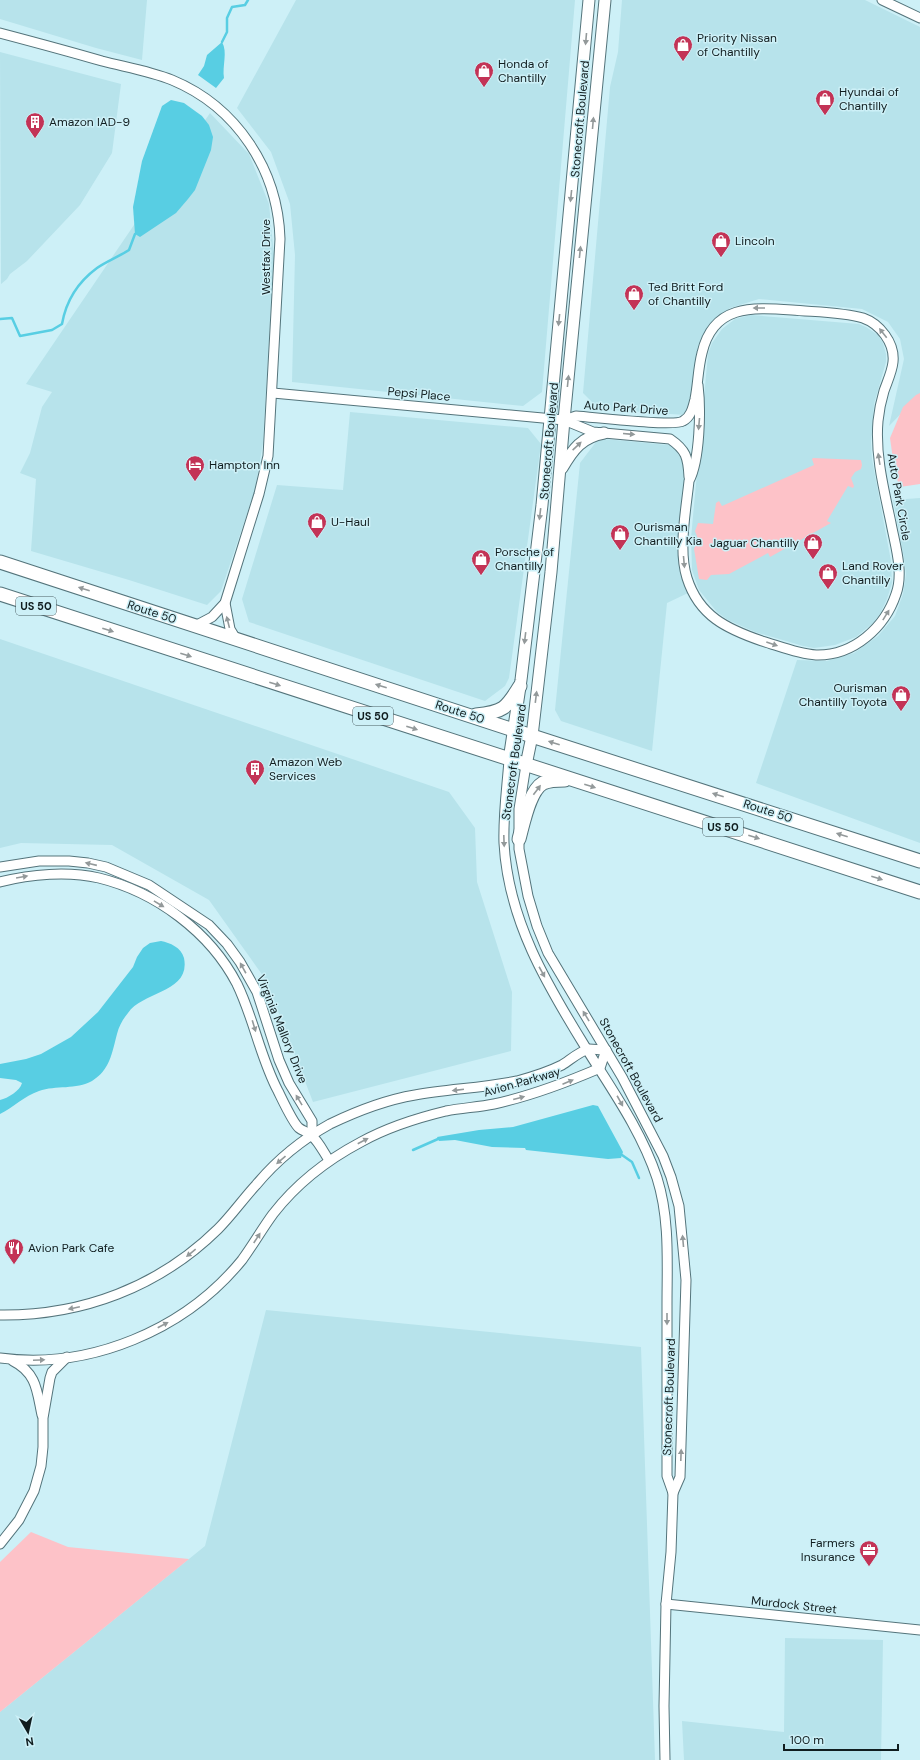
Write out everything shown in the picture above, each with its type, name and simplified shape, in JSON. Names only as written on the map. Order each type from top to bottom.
[{"type":"highway","name":"Route 50","points":[[0,562],[920,861]]},
{"type":"highway","name":"US 50","points":[[0,594],[570,780],[684,814],[920,892]]},
{"type":"highway","points":[[472,716],[500,711],[510,703],[520,686]]},
{"type":"highway","points":[[519,840],[526,814],[535,792],[543,783],[553,780],[570,780]]},
{"type":"main road","name":"Stonecroft Boulevard","points":[[509,760],[520,686],[542,505],[589,0]]},
{"type":"main road","name":"Stonecroft Boulevard","points":[[526,765],[532,736],[551,572],[559,472],[605,0]]},
{"type":"main road","points":[[559,472],[577,445],[589,437],[604,432]]},
{"type":"street","points":[[882,0],[920,18]]},
{"type":"street","name":"Westfax Drive","points":[[0,33],[172,80],[190,89],[215,105],[233,122],[248,141],[267,175],[276,202],[280,229],[270,446],[265,475],[224,603],[212,617],[195,626]]},
{"type":"street","name":"Auto Park Circle","points":[[693,407],[698,385],[702,354],[710,332],[724,318],[741,310],[757,308],[850,315],[872,322],[886,336],[893,352],[893,361],[879,413],[877,432],[878,452],[897,554],[899,574],[896,595],[888,612],[879,626],[868,636],[842,650],[828,654],[814,655],[783,648],[726,627],[704,609],[695,595],[685,571],[684,542],[689,481],[694,472],[700,407],[698,385]]},
{"type":"street","name":"Pepsi Place","points":[[273,393],[564,420]]},
{"type":"street","name":"Auto Park Drive","points":[[564,420],[576,416],[678,423],[683,421],[688,416],[693,407]]},
{"type":"street","name":"Auto Park Drive","points":[[564,420],[593,432],[670,439],[679,445],[687,456],[689,481]]},
{"type":"street","points":[[224,603],[230,629],[236,639]]},
{"type":"street","name":"Stonecroft Boulevard","points":[[509,760],[504,811],[504,843],[512,896],[523,931],[532,953],[587,1050],[600,1068],[627,1113],[657,1178],[667,1225],[667,1476],[673,1493]]},
{"type":"street","name":"Stonecroft Boulevard","points":[[526,765],[519,809],[519,840],[522,868],[528,896],[537,926],[548,954],[606,1050],[663,1156],[671,1177],[679,1206],[686,1280],[680,1476],[673,1493],[671,1552],[666,1604],[664,1706],[665,1760]]},
{"type":"street","name":"Virginia Mallory Drive","points":[[0,867],[40,861],[69,861],[106,867],[149,885],[209,925],[227,944],[240,962],[257,992],[279,1060],[289,1084],[312,1121],[312,1136]]},
{"type":"street","name":"Virginia Mallory Drive","points":[[0,882],[27,876],[45,875],[78,875],[98,878],[125,886],[146,896],[166,908],[198,932],[223,961],[236,983],[251,1017],[267,1068],[298,1128],[312,1136],[329,1160]]},
{"type":"street","name":"Avion Parkway","points":[[0,1315],[41,1314],[85,1306],[126,1291],[166,1271],[202,1244],[218,1229],[257,1183],[277,1163],[312,1136],[348,1116],[376,1105],[417,1095],[496,1086],[526,1078],[561,1065],[587,1050],[606,1050]]},
{"type":"street","points":[[600,1068],[606,1050]]},
{"type":"street","name":"Avion Parkway","points":[[0,1358],[11,1360],[39,1360],[67,1357],[105,1350],[140,1337],[173,1320],[206,1296],[241,1260],[272,1215],[285,1200],[315,1171],[329,1160],[362,1141],[395,1126],[421,1117],[520,1098],[552,1088],[600,1068]]},
{"type":"street","points":[[0,1544],[19,1520],[34,1491],[43,1447],[43,1418],[50,1378],[52,1372],[67,1357]]},
{"type":"street","points":[[11,1360],[23,1366],[30,1373],[35,1383],[43,1418]]},
{"type":"street","name":"Murdock Street","points":[[666,1604],[920,1630]]},
{"type":"shaded area","points":[[0,0],[147,0],[142,60],[96,48],[0,19]]},
{"type":"shaded area","points":[[296,0],[575,0],[542,392],[523,406],[292,382],[295,255],[290,204],[271,152],[237,108]]},
{"type":"shaded area","points":[[622,0],[865,0],[920,27],[920,394],[889,426],[904,359],[900,339],[888,322],[862,309],[759,299],[730,308],[708,329],[692,406],[685,415],[599,409],[583,393],[610,87],[618,52]]},
{"type":"shaded area","points":[[0,52],[121,84],[112,153],[80,205],[27,261],[10,274],[1,284]]},
{"type":"shaded area","points":[[210,113],[249,154],[269,204],[274,255],[263,443],[255,490],[221,591],[207,605],[31,551],[36,479],[20,473],[30,453],[42,407],[52,392],[26,384]]},
{"type":"shaded area","points":[[751,315],[859,324],[878,335],[883,343],[886,354],[886,362],[874,404],[871,442],[872,459],[891,561],[892,583],[880,614],[873,623],[856,637],[835,645],[814,648],[803,646],[755,632],[728,620],[717,612],[699,590],[692,570],[691,538],[708,354],[712,343],[722,329],[735,319]]},
{"type":"shaded area","points":[[920,393],[920,484],[900,487],[895,474],[890,438],[903,407]]},
{"type":"shaded area","points":[[350,412],[528,428],[541,444],[509,678],[505,686],[485,701],[249,622],[242,599],[277,485],[343,490]]},
{"type":"shaded area","points":[[605,439],[678,446],[687,459],[679,553],[688,593],[667,603],[652,751],[561,721],[555,710],[580,463],[596,442]]},
{"type":"shaded area","points":[[813,458],[861,460],[861,469],[855,472],[851,478],[854,486],[853,488],[848,486],[827,521],[831,523],[770,557],[768,553],[729,574],[711,575],[707,580],[699,579],[694,549],[698,539],[695,531],[698,523],[713,524],[716,503],[719,501],[722,506],[814,465]]},
{"type":"shaded area","points":[[920,498],[920,843],[756,783],[797,660],[827,661],[854,653],[878,636],[895,616],[903,594],[906,574],[893,500]]},
{"type":"shaded area","name":"Amazon Web Services","points":[[0,639],[449,792],[475,828],[477,882],[512,992],[511,1051],[313,1102],[266,980],[209,900],[112,845],[21,843],[0,848]]},
{"type":"shaded area","points":[[266,1310],[641,1347],[655,1760],[0,1760],[0,1712],[205,1546]]},
{"type":"shaded area","points":[[31,1532],[68,1547],[189,1559],[0,1712],[0,1562]]},
{"type":"shaded area","points":[[785,1638],[883,1640],[881,1760],[684,1760],[682,1721],[784,1732]]},
{"type":"water","points":[[222,42],[225,50],[224,78],[216,88],[198,75],[204,66],[207,55]]},
{"type":"water","points":[[171,100],[184,103],[202,116],[209,125],[213,137],[211,150],[195,190],[188,199],[176,213],[140,237],[135,234],[133,207],[142,161],[162,106]]},
{"type":"water","points":[[161,941],[178,948],[183,954],[184,970],[180,978],[173,985],[144,1000],[128,1013],[120,1025],[114,1048],[103,1072],[98,1077],[86,1084],[73,1087],[46,1089],[34,1093],[0,1114],[0,1100],[13,1094],[19,1089],[22,1083],[16,1080],[0,1078],[0,1064],[26,1059],[41,1054],[71,1037],[98,1012],[133,967],[143,948],[150,943]]},
{"type":"water","points":[[593,1105],[598,1106],[623,1152],[621,1158],[608,1159],[526,1150],[525,1148],[492,1147],[455,1140],[439,1141],[437,1137],[479,1130],[513,1127]]},
{"type":"waterway","points":[[222,42],[227,32],[227,18],[232,7],[245,5],[248,0]]},
{"type":"waterway","points":[[0,319],[12,318],[20,336],[52,330],[62,324],[66,308],[84,279],[97,268],[129,250],[135,234]]},
{"type":"waterway","points":[[413,1150],[438,1139]]},
{"type":"waterway","points":[[622,1155],[632,1162],[639,1178]]},
{"type":"place","name":"Priority Nissan of Chantilly","points":[[683,62]]},
{"type":"place","name":"Honda of Chantilly","points":[[484,88]]},
{"type":"place","name":"Hyundai of Chantilly","points":[[825,116]]},
{"type":"place","name":"Amazon IAD-9","points":[[35,139]]},
{"type":"place","name":"Lincoln","points":[[721,258]]},
{"type":"place","name":"Ted Britt Ford of Chantilly","points":[[634,311]]},
{"type":"place","name":"Hampton Inn","points":[[195,482]]},
{"type":"place","name":"U-Haul","points":[[317,539]]},
{"type":"place","name":"Ourisman Chantilly Kia","points":[[620,551]]},
{"type":"place","name":"Jaguar Chantilly","points":[[813,560]]},
{"type":"place","name":"Porsche of Chantilly","points":[[481,576]]},
{"type":"place","name":"Land Rover Chantilly","points":[[828,590]]},
{"type":"place","name":"Ourisman Chantilly Toyota","points":[[901,712]]},
{"type":"place","name":"Amazon Web Services","points":[[255,786]]},
{"type":"place","name":"Avion Park Cafe","points":[[14,1265]]},
{"type":"place","name":"Farmers Insurance","points":[[869,1567]]}]
